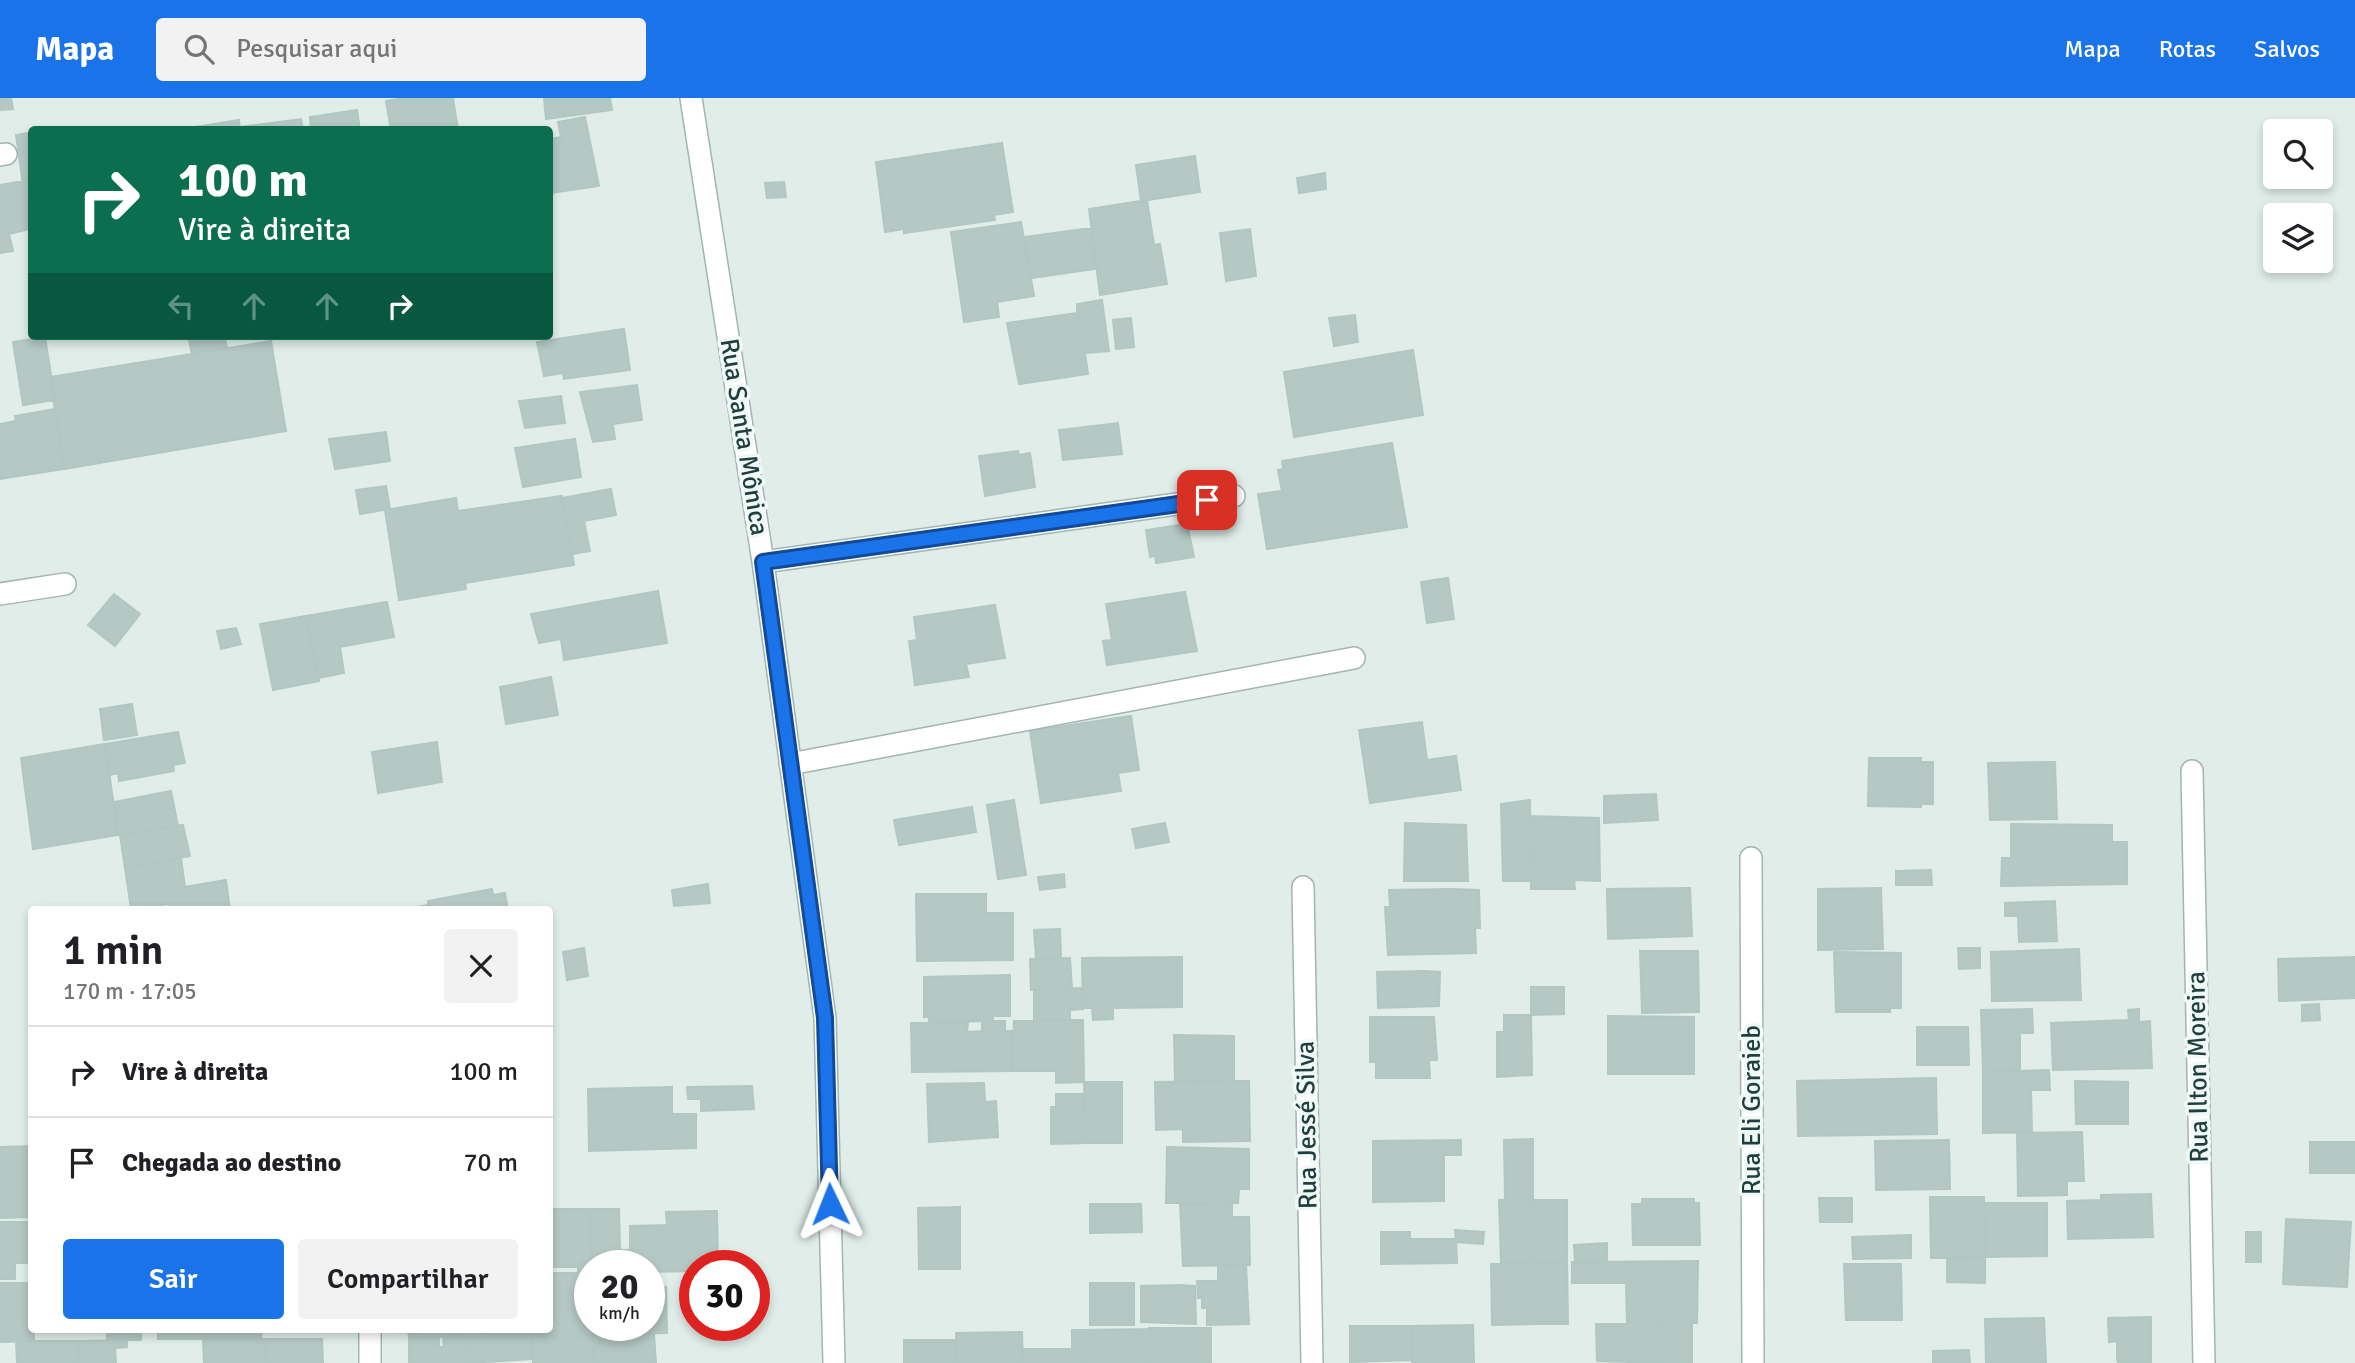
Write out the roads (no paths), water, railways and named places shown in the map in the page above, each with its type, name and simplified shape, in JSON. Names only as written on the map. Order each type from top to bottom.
[{"type":"street","name":"Rua Santa Mônica","points":[[691,98],[763,562],[825,1018],[834,1363]]},
{"type":"street","points":[[763,562],[1234,496]]},
{"type":"street","points":[[0,594],[65,584]]},
{"type":"street","points":[[790,764],[1354,658]]},
{"type":"street","name":"Rua Ilton Moreira","points":[[2192,771],[2204,1363]]},
{"type":"street","name":"Rua Eli Goraieb","points":[[1751,858],[1753,1363]]},
{"type":"street","name":"Rua Jessé Silva","points":[[1303,887],[1312,1363]]},
{"type":"street","points":[[370,1333],[370,1363]]}]
